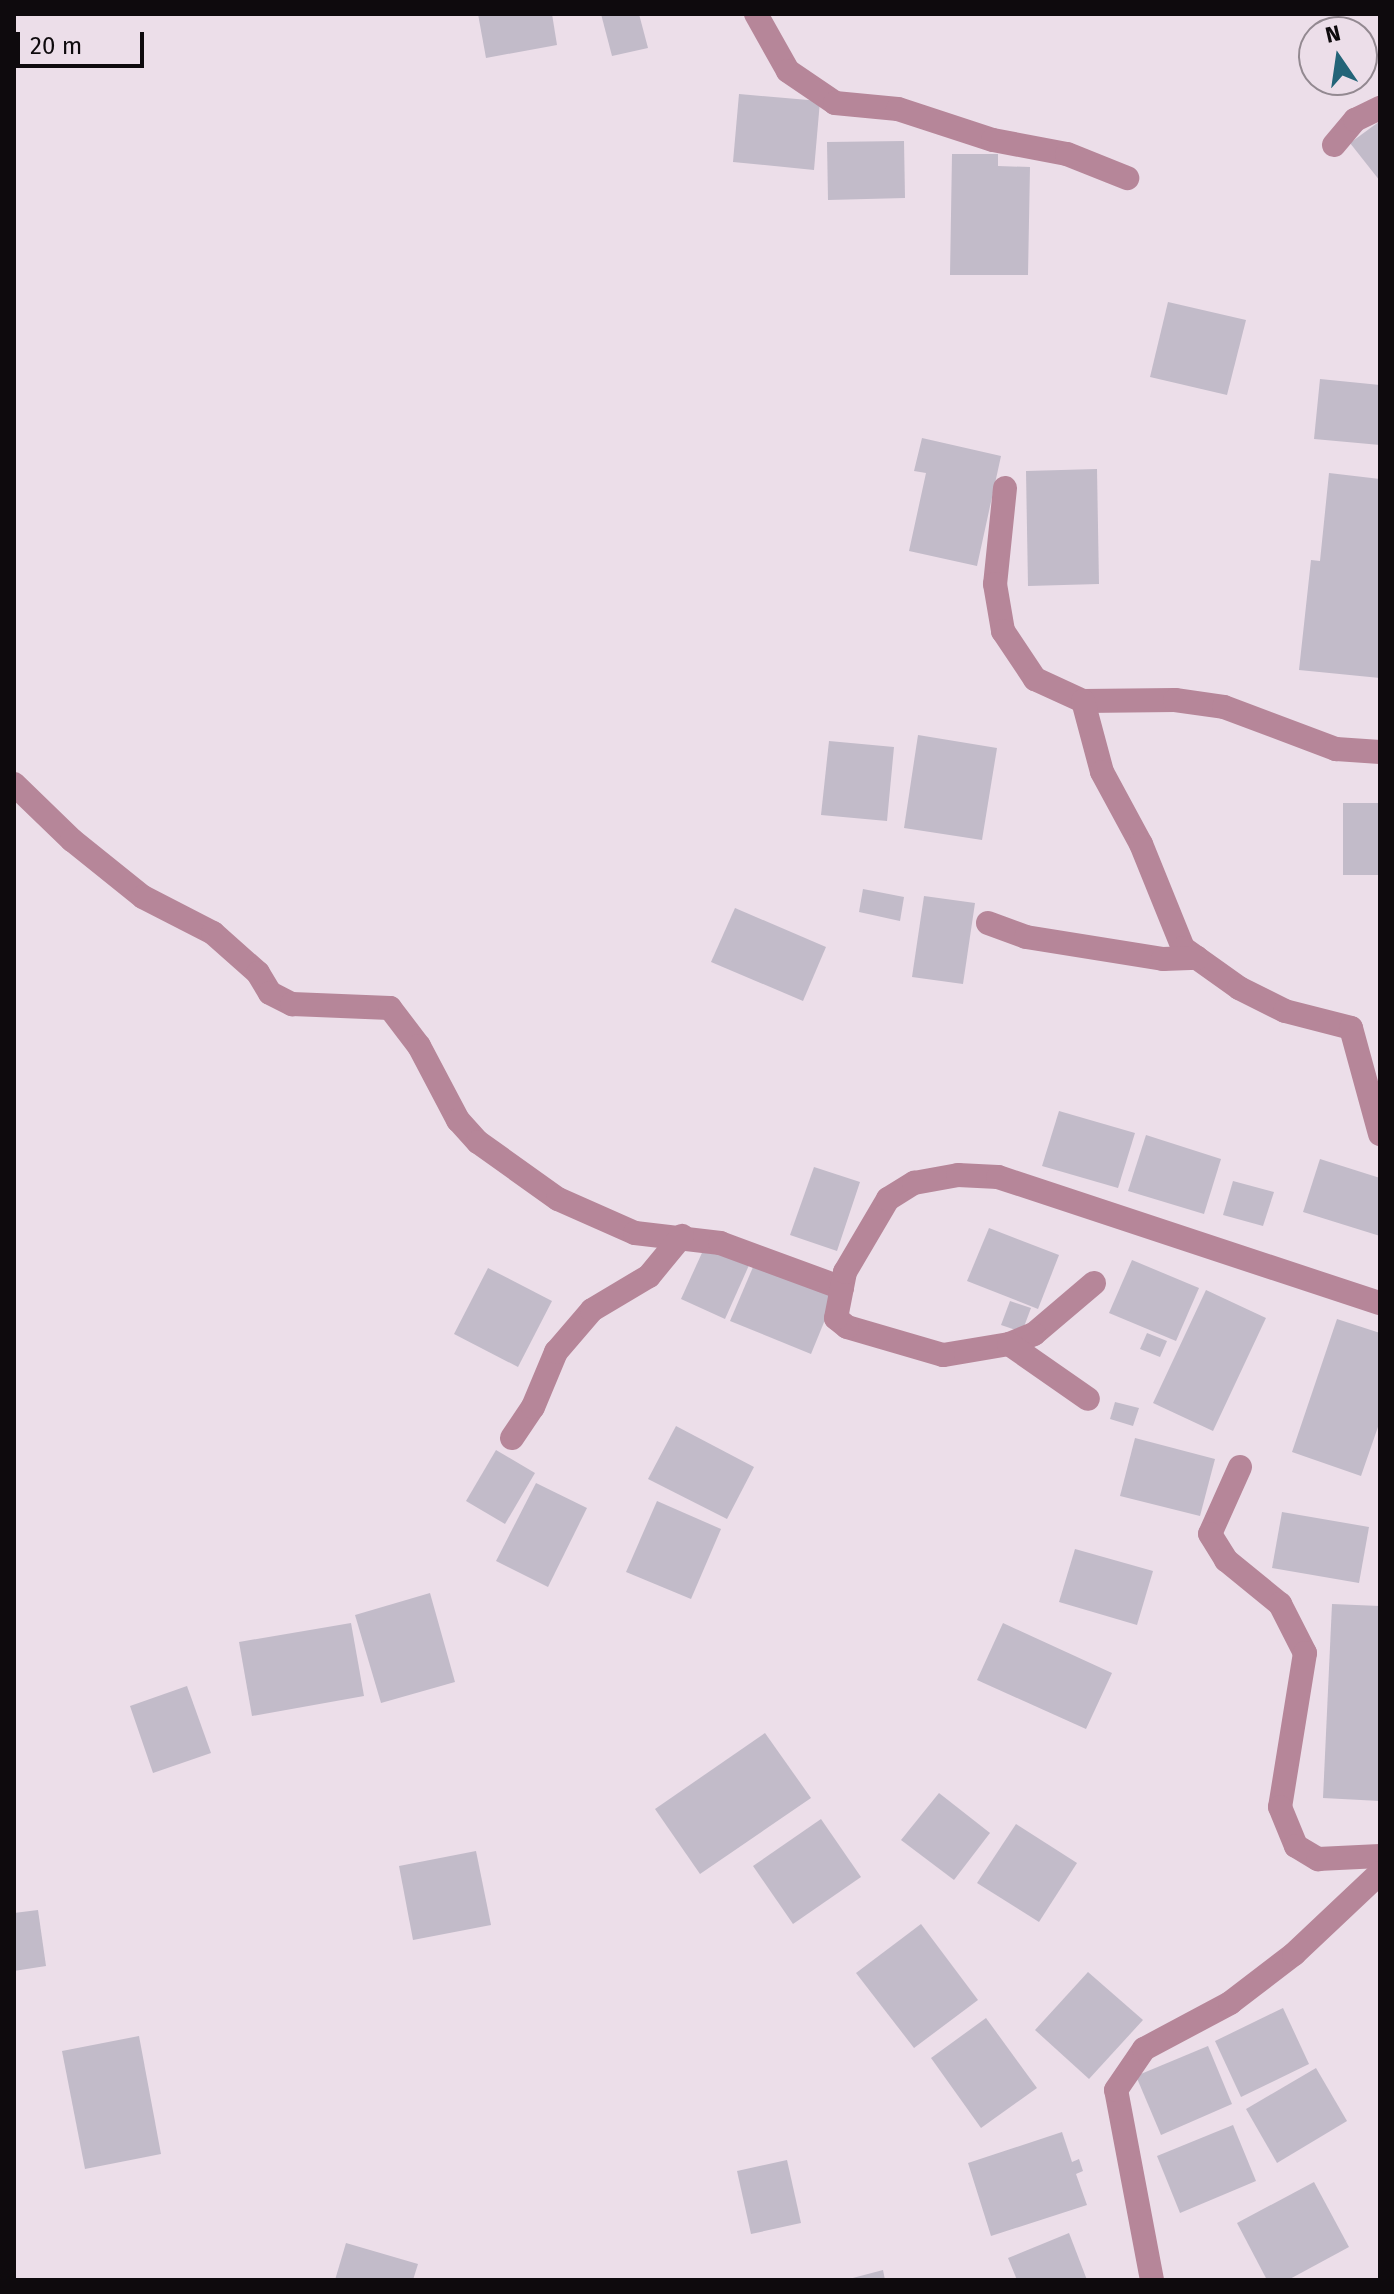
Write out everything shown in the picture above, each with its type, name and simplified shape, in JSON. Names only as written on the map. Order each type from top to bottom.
[{"type":"street","points":[[756,14],[788,71],[835,103],[898,109],[993,140],[1067,154],[1127,178]]},
{"type":"street","points":[[1334,145],[1355,120],[1380,108]]},
{"type":"street","points":[[1005,488],[995,584],[1003,631],[1035,679],[1083,701],[1175,700],[1224,707],[1336,749],[1380,752]]},
{"type":"street","points":[[1083,701],[1102,772],[1141,844],[1183,948],[1285,1011],[1351,1028],[1380,1134]]},
{"type":"street","points":[[14,784],[72,840],[143,897],[213,933],[258,973],[270,993],[292,1004],[390,1008],[419,1046],[458,1120],[478,1142],[558,1199],[635,1233],[682,1236],[720,1243],[842,1288]]},
{"type":"street","points":[[988,923],[1026,937],[1163,959],[1197,958]]},
{"type":"street","points":[[1094,1283],[1034,1334],[1009,1344],[943,1355],[907,1348],[847,1327],[836,1318],[842,1288],[858,1246],[888,1199],[914,1183],[958,1175],[998,1177],[1380,1303]]},
{"type":"street","points":[[512,1438],[533,1407],[556,1352],[592,1310],[649,1276],[682,1236]]},
{"type":"street","points":[[1009,1344],[1088,1399]]},
{"type":"street","points":[[1240,1467],[1210,1534],[1226,1560],[1280,1604],[1305,1653],[1280,1807],[1296,1846],[1318,1859],[1380,1856]]},
{"type":"street","points":[[1152,2280],[1116,2090],[1144,2049],[1230,2003],[1294,1954],[1380,1873]]},
{"type":"building","points":[[478,14],[552,14],[557,45],[486,58]]},
{"type":"building","points":[[601,14],[639,14],[648,48],[612,56]]},
{"type":"building","points":[[739,94],[820,101],[814,170],[733,162]]},
{"type":"building","points":[[1380,121],[1380,181],[1350,143]]},
{"type":"building","points":[[904,141],[905,198],[828,200],[827,142]]},
{"type":"building","points":[[952,154],[998,154],[998,166],[1030,167],[1028,275],[950,275]]},
{"type":"building","points":[[1168,302],[1246,320],[1227,395],[1150,377]]},
{"type":"building","points":[[1320,379],[1380,385],[1380,445],[1314,439]]},
{"type":"building","points":[[922,438],[1001,456],[977,566],[909,551],[926,473],[914,471]]},
{"type":"building","points":[[1097,469],[1099,584],[1028,586],[1026,471]]},
{"type":"building","points":[[1329,473],[1380,479],[1380,678],[1299,670],[1311,560],[1320,561]]},
{"type":"building","points":[[918,735],[997,748],[982,840],[904,828]]},
{"type":"building","points":[[829,741],[894,747],[887,821],[821,815]]},
{"type":"building","points":[[1343,803],[1380,803],[1380,875],[1343,875]]},
{"type":"building","points":[[863,889],[904,897],[900,921],[859,912]]},
{"type":"building","points":[[924,896],[975,903],[963,984],[912,977]]},
{"type":"building","points":[[735,908],[826,947],[803,1001],[711,962]]},
{"type":"building","points":[[1059,1111],[1135,1133],[1118,1188],[1042,1166]]},
{"type":"building","points":[[1146,1135],[1221,1159],[1204,1214],[1128,1191]]},
{"type":"building","points":[[1320,1159],[1380,1178],[1380,1236],[1303,1212]]},
{"type":"building","points":[[814,1167],[860,1182],[837,1251],[790,1235]]},
{"type":"building","points":[[1233,1181],[1274,1192],[1263,1226],[1223,1215]]},
{"type":"building","points":[[989,1228],[1059,1255],[1038,1309],[967,1281]]},
{"type":"building","points":[[706,1244],[750,1263],[725,1319],[681,1299]]},
{"type":"building","points":[[756,1260],[836,1293],[811,1354],[730,1321]]},
{"type":"building","points":[[1132,1260],[1199,1288],[1176,1341],[1109,1313]]},
{"type":"building","points":[[488,1268],[552,1301],[518,1367],[454,1334]]},
{"type":"building","points":[[1206,1290],[1266,1318],[1213,1431],[1153,1403]]},
{"type":"building","points":[[1010,1301],[1031,1308],[1022,1332],[1001,1325]]},
{"type":"building","points":[[1337,1319],[1380,1333],[1380,1421],[1361,1476],[1292,1452]]},
{"type":"building","points":[[1147,1333],[1167,1341],[1160,1357],[1140,1349]]},
{"type":"building","points":[[1115,1402],[1139,1408],[1133,1426],[1110,1419]]},
{"type":"building","points":[[676,1426],[754,1467],[727,1519],[648,1479]]},
{"type":"building","points":[[1135,1438],[1215,1459],[1200,1516],[1120,1496]]},
{"type":"building","points":[[496,1450],[535,1473],[505,1524],[466,1501]]},
{"type":"building","points":[[536,1483],[587,1508],[548,1587],[496,1561]]},
{"type":"building","points":[[657,1501],[721,1529],[691,1599],[626,1572]]},
{"type":"building","points":[[1282,1512],[1369,1527],[1359,1583],[1272,1568]]},
{"type":"building","points":[[1075,1549],[1153,1571],[1137,1625],[1059,1602]]},
{"type":"building","points":[[430,1593],[455,1682],[381,1703],[355,1615]]},
{"type":"building","points":[[1332,1604],[1380,1606],[1380,1801],[1323,1798]]},
{"type":"building","points":[[351,1623],[364,1696],[252,1716],[239,1642]]},
{"type":"building","points":[[1003,1623],[1112,1673],[1086,1729],[977,1680]]},
{"type":"building","points":[[187,1686],[211,1753],[153,1773],[130,1706]]},
{"type":"building","points":[[765,1733],[811,1798],[700,1874],[655,1809]]},
{"type":"building","points":[[939,1793],[990,1833],[954,1880],[901,1840]]},
{"type":"building","points":[[821,1819],[861,1877],[793,1924],[753,1866]]},
{"type":"building","points":[[1016,1824],[1077,1863],[1039,1922],[977,1883]]},
{"type":"building","points":[[476,1851],[491,1925],[413,1940],[399,1866]]},
{"type":"building","points":[[38,1910],[46,1966],[14,1971],[14,1913]]},
{"type":"building","points":[[921,1924],[978,2000],[914,2048],[856,1973]]},
{"type":"building","points":[[1088,1972],[1143,2020],[1089,2079],[1035,2030]]},
{"type":"building","points":[[1283,2008],[1309,2064],[1241,2097],[1215,2041]]},
{"type":"building","points":[[986,2018],[1037,2088],[981,2128],[931,2058]]},
{"type":"building","points":[[139,2036],[161,2154],[85,2169],[62,2051]]},
{"type":"building","points":[[1208,2046],[1232,2104],[1161,2135],[1136,2076]]},
{"type":"building","points":[[1316,2068],[1347,2121],[1277,2163],[1246,2109]]},
{"type":"building","points":[[1233,2125],[1256,2181],[1180,2213],[1157,2156]]},
{"type":"building","points":[[1062,2132],[1072,2162],[1079,2159],[1083,2171],[1076,2174],[1087,2205],[991,2236],[968,2163]]},
{"type":"building","points":[[787,2160],[801,2223],[751,2234],[737,2171]]},
{"type":"building","points":[[1314,2182],[1349,2247],[1288,2280],[1267,2280],[1237,2223]]},
{"type":"building","points":[[1069,2233],[1087,2280],[1017,2280],[1008,2258]]},
{"type":"building","points":[[346,2243],[418,2264],[413,2280],[335,2280]]},
{"type":"building","points":[[883,2270],[885,2280],[849,2279]]}]
